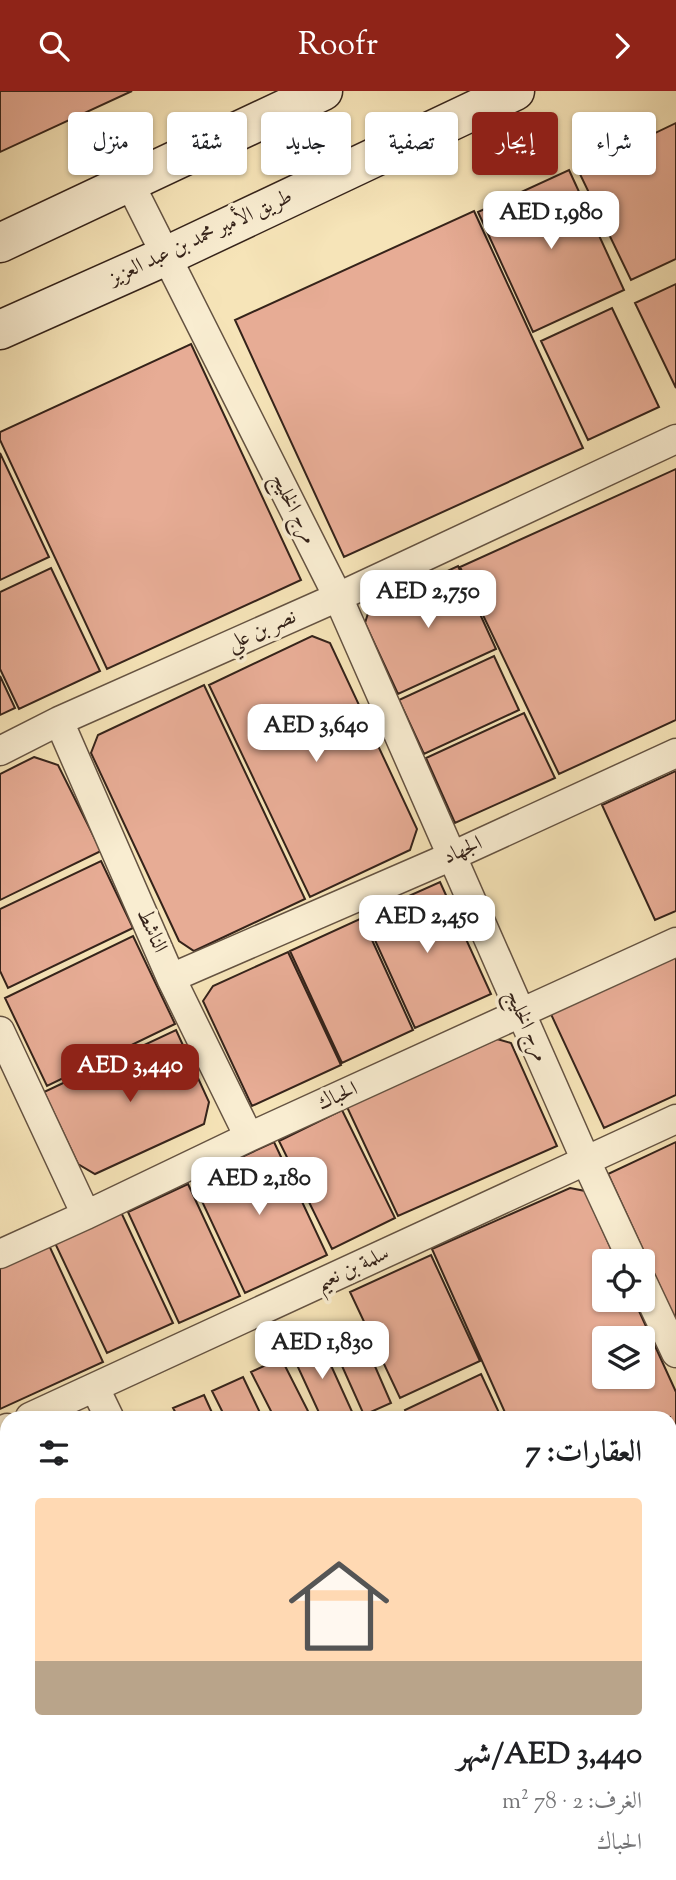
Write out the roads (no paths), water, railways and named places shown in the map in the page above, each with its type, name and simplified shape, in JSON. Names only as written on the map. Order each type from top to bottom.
[{"type":"main road","name":"طريق الأمير محمد بن عبد العزيز","points":[[0,330],[516,91]]},
{"type":"main road","points":[[0,243],[130,184],[309,94]]},
{"type":"street","name":"مرج الخليج","points":[[130,184],[338,597],[627,1249]]},
{"type":"street","name":"نصر بن علي","points":[[0,751],[676,439]]},
{"type":"street","name":"الناشط","points":[[59,722],[171,978],[248,1137]]},
{"type":"street","name":"الجهاد","points":[[171,978],[452,856],[676,753]]},
{"type":"street","name":"الحباك","points":[[0,1254],[248,1137],[676,942]]},
{"type":"street","points":[[0,1031],[86,1215]]},
{"type":"street","name":"سلمة بن نعيم","points":[[43,1411],[676,1119]]},
{"type":"street","points":[[655,1309],[676,1353]]},
{"type":"street","points":[[95,1388],[106,1411]]}]
